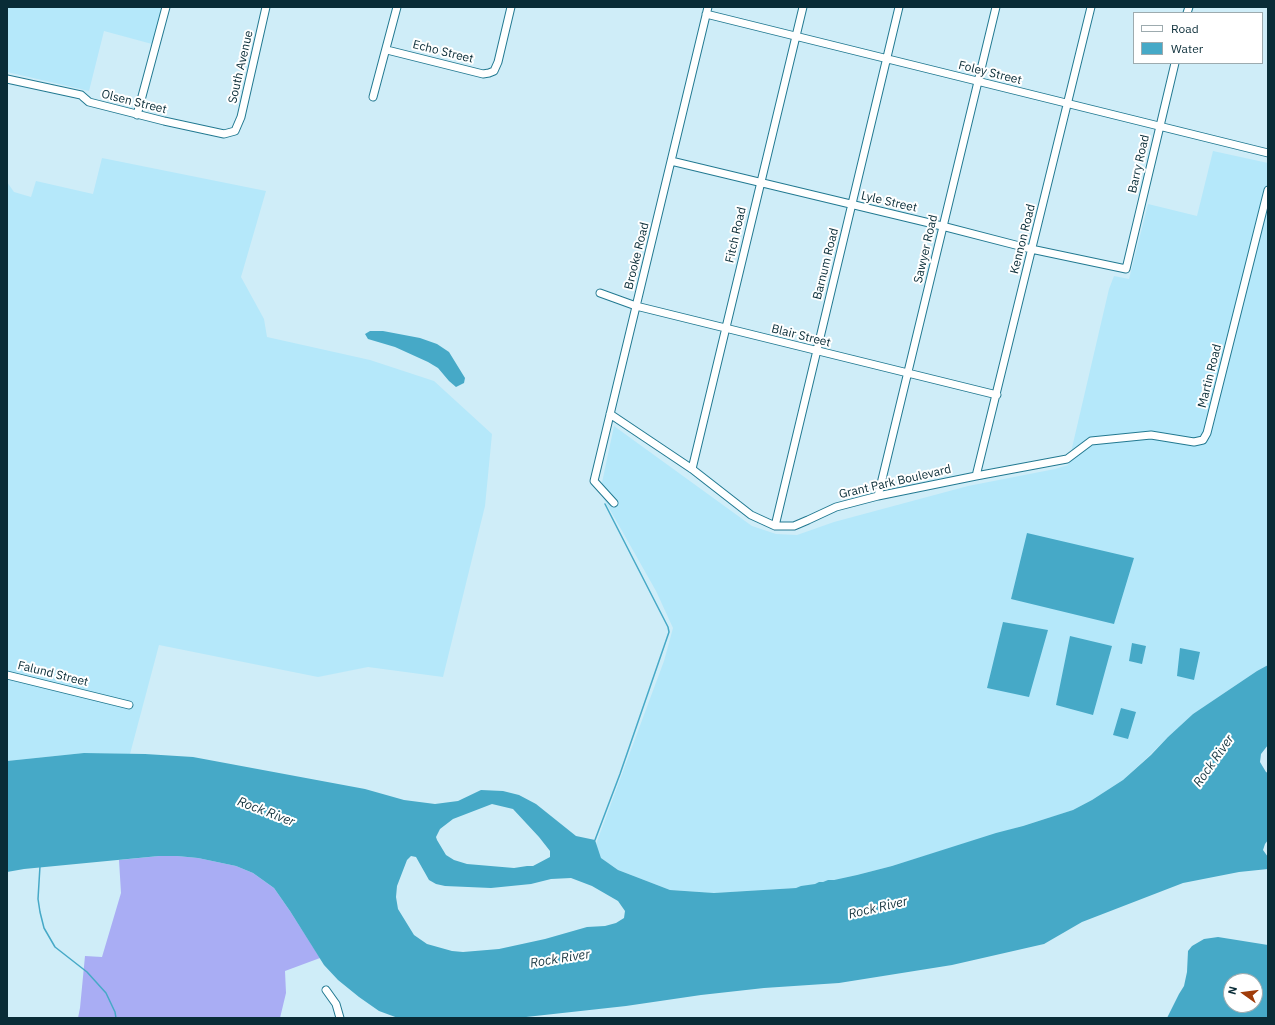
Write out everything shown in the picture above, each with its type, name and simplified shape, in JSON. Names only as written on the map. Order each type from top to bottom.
[{"type":"street","points":[[137,114],[166,7]]},
{"type":"street","name":"South Avenue","points":[[235,131],[241,117],[266,7]]},
{"type":"street","points":[[373,96],[398,7]]},
{"type":"street","name":"Echo Street","points":[[387,50],[483,74],[489,73],[494,71],[498,62],[511,7]]},
{"type":"street","name":"Fitch Road","points":[[692,469],[803,7]]},
{"type":"street","name":"Barnum Road","points":[[775,526],[899,7]]},
{"type":"street","name":"Sawyer Road","points":[[878,496],[996,7]]},
{"type":"street","name":"Kennon Road","points":[[976,476],[997,396],[1031,249],[1091,7]]},
{"type":"street","name":"Foley Street","points":[[707,10],[796,37],[1268,153]]},
{"type":"street","name":"Brooke Road","points":[[614,503],[594,481],[707,10]]},
{"type":"street","name":"Barry Road","points":[[1126,269],[1175,64]]},
{"type":"street","name":"Olsen Street","points":[[7,79],[81,95],[89,102],[224,134],[235,131]]},
{"type":"street","name":"Lyle Street","points":[[671,161],[942,226],[1031,249],[1126,269]]},
{"type":"street","name":"Martin Road","points":[[1077,452],[1092,441],[1151,435],[1194,442],[1203,440],[1207,433],[1211,418],[1268,190]]},
{"type":"street","name":"Blair Street","points":[[600,293],[636,306],[907,372],[997,396]]},
{"type":"street","name":"Grant Park Boulevard","points":[[610,414],[692,469],[751,515],[775,526],[794,526],[836,507],[878,496],[1067,459],[1077,452]]},
{"type":"street","name":"Falund Street","points":[[7,675],[129,705]]},
{"type":"street","points":[[326,990],[336,1004],[340,1018]]},
{"type":"shaded area","points":[[7,7],[162,7],[152,44],[104,31],[89,91],[7,72]]},
{"type":"shaded area","points":[[1213,151],[1268,163],[1268,665],[1193,714],[1123,780],[1092,800],[1073,810],[1058,815],[892,866],[796,888],[714,893],[670,890],[618,870],[601,858],[596,844],[664,661],[673,628],[656,591],[600,492],[614,426],[752,526],[776,534],[797,535],[834,522],[968,486],[1055,469],[1068,465],[1109,289],[1114,276],[1129,279],[1148,204],[1197,216]]},
{"type":"shaded area","points":[[102,158],[266,191],[241,277],[264,319],[267,337],[370,360],[434,381],[492,434],[485,506],[443,677],[368,667],[318,677],[159,645],[130,754],[84,753],[7,761],[7,182],[14,192],[31,197],[36,181],[93,194]]},
{"type":"shaded area","points":[[159,856],[198,858],[236,866],[253,873],[274,888],[320,958],[285,971],[286,993],[280,1018],[78,1018],[85,956],[102,957],[121,893],[119,860]]},
{"type":"water","points":[[370,331],[383,331],[420,338],[437,344],[449,352],[465,378],[464,383],[456,387],[438,368],[428,362],[395,347],[368,339],[365,334]]},
{"type":"water","points":[[1027,533],[1134,558],[1114,624],[1011,599]]},
{"type":"water","points":[[1003,622],[1048,630],[1029,697],[987,688]]},
{"type":"water","points":[[1070,636],[1112,646],[1093,715],[1056,705]]},
{"type":"water","points":[[1132,643],[1146,646],[1142,664],[1129,661]]},
{"type":"water","points":[[1180,648],[1200,652],[1194,680],[1177,676]]},
{"type":"water","name":"Rock River","points":[[1268,665],[1268,745],[1261,754],[1260,762],[1268,773],[1268,840],[1263,850],[1268,857],[1268,869],[1239,872],[1183,883],[1082,922],[1044,944],[952,965],[839,983],[764,988],[701,995],[626,1006],[517,1018],[398,1018],[379,1011],[338,980],[324,965],[274,888],[253,873],[236,866],[198,858],[159,856],[24,869],[7,872],[7,761],[84,753],[145,754],[193,757],[365,789],[404,800],[435,804],[458,801],[481,790],[503,791],[519,795],[536,804],[576,836],[595,840],[601,858],[618,870],[670,890],[714,893],[796,888],[892,866],[1073,810],[1092,800],[1123,780],[1193,714]],"holes":[[[492,804],[513,809],[550,851],[550,857],[533,866],[514,868],[467,864],[454,860],[446,855],[436,837],[440,829],[453,819]],[[411,856],[416,857],[429,880],[436,884],[445,886],[491,888],[531,884],[551,879],[571,878],[592,886],[618,901],[625,911],[624,918],[616,923],[605,926],[587,927],[545,939],[499,949],[463,952],[452,951],[427,944],[414,935],[398,909],[396,897],[397,886],[407,860]]]},
{"type":"water","points":[[1121,708],[1136,712],[1128,739],[1113,735]]},
{"type":"water","points":[[1218,937],[1268,945],[1268,1018],[1167,1018],[1184,986],[1187,972],[1188,951],[1192,946],[1204,939]]},
{"type":"waterway","points":[[595,840],[620,774],[669,632],[668,627],[605,504]]},
{"type":"waterway","points":[[40,866],[38,899],[44,928],[55,947],[87,972],[106,993],[115,1012],[116,1018]]}]
